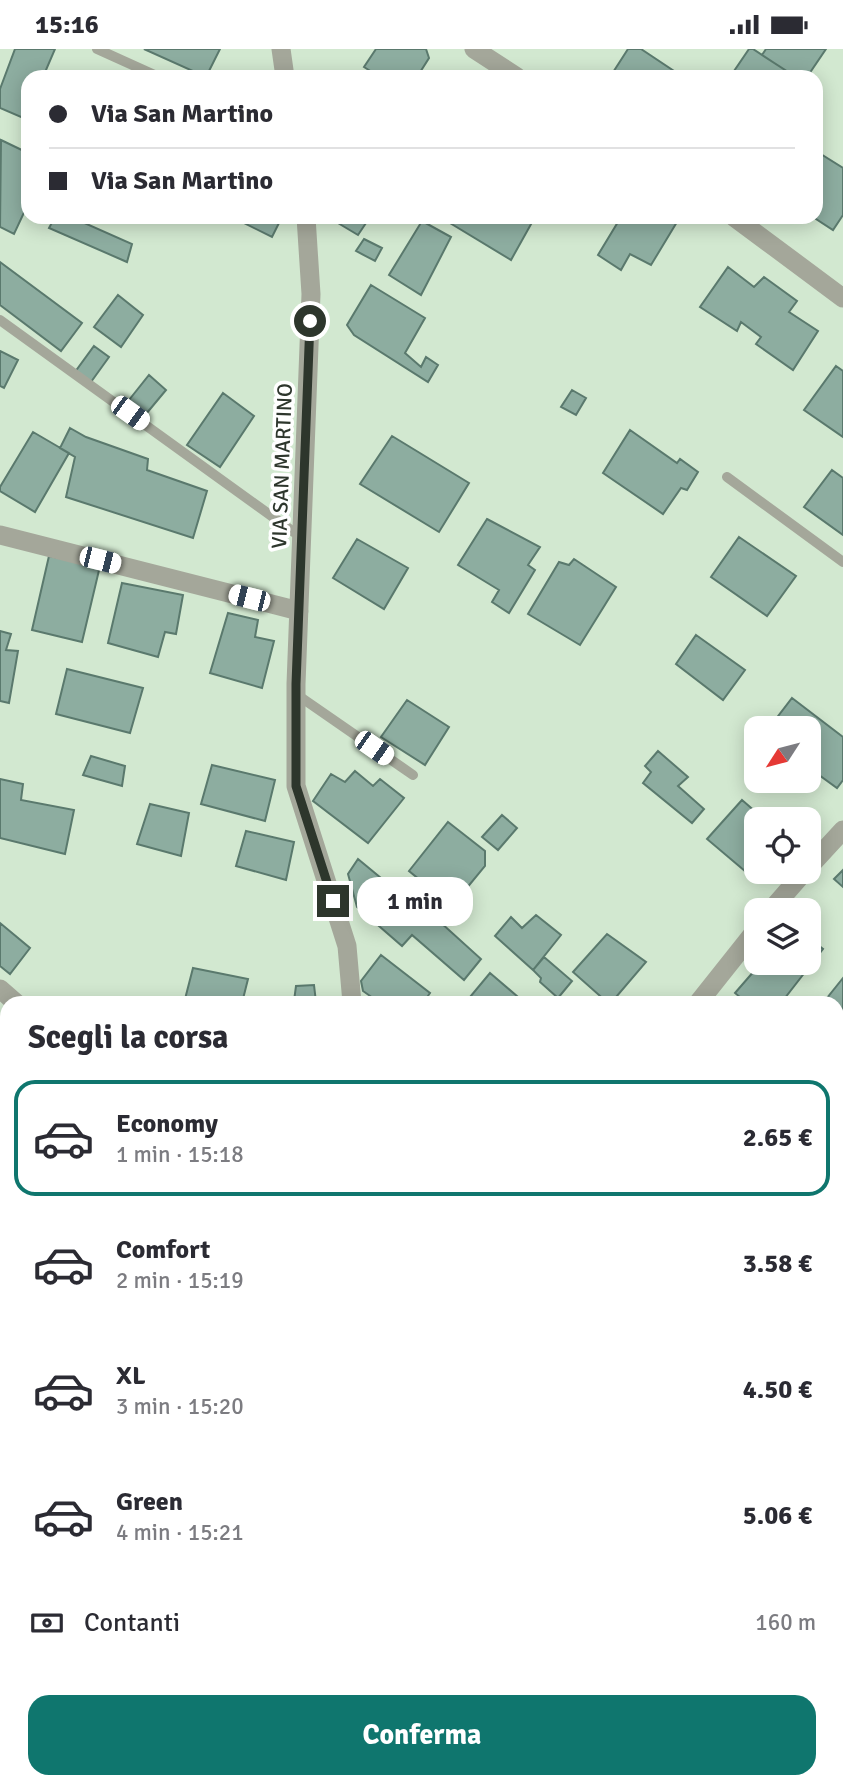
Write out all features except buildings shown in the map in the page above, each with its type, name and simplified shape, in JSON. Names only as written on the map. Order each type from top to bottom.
[{"type":"street","points":[[281,49],[284,70]]},
{"type":"street","points":[[474,49],[506,70]]},
{"type":"street","name":"VIA SAN MARTINO","points":[[306,224],[311,294],[296,694],[296,786],[347,946],[351,996]]},
{"type":"street","points":[[743,224],[843,298]]},
{"type":"street","points":[[0,535],[299,611]]},
{"type":"street","points":[[821,853],[843,830]]},
{"type":"street","points":[[781,898],[794,884]]},
{"type":"street","points":[[704,996],[744,945]]},
{"type":"lane","points":[[97,49],[144,70]]},
{"type":"lane","points":[[0,320],[302,538]]},
{"type":"lane","points":[[727,477],[843,562]]},
{"type":"lane","points":[[296,694],[413,775]]},
{"type":"route","points":[[310,321],[296,684],[296,786],[333,901]]}]
